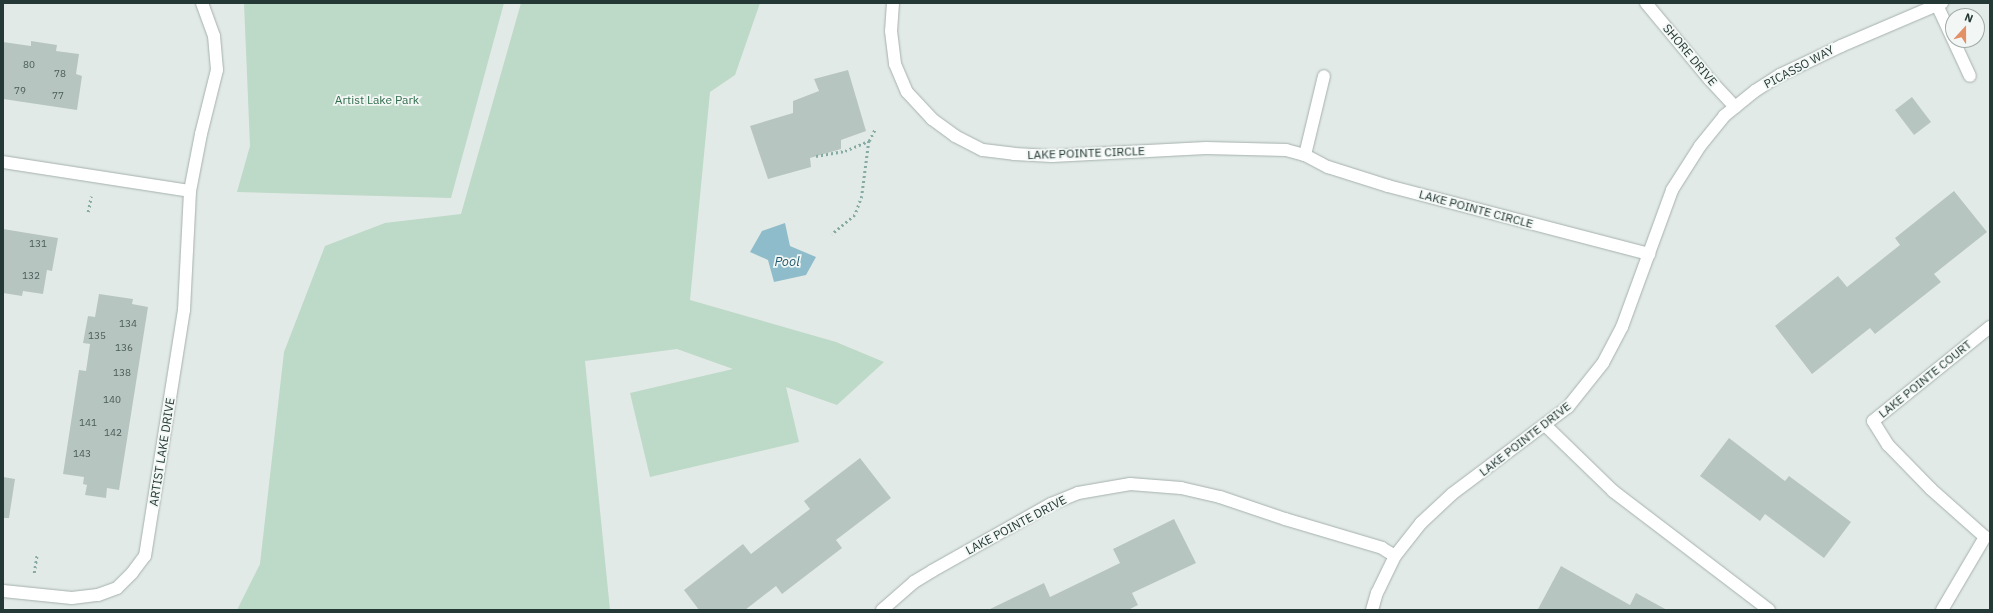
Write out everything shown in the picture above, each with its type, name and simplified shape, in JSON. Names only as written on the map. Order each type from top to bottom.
[{"type":"street","name":"ARTIST LAKE DRIVE","points":[[3,591],[72,598],[98,595],[117,588],[132,573],[145,556],[163,452],[184,310],[190,191],[201,134],[217,70],[214,36],[202,3]]},
{"type":"street","name":"LAKE POINTE CIRCLE","points":[[893,3],[891,31],[895,64],[907,92],[932,118],[955,136],[983,150],[1014,154],[1052,156],[1206,148],[1256,148],[1286,150],[1305,155],[1328,167],[1388,186],[1649,254]]},
{"type":"street","name":"SHORE DRIVE","points":[[1646,3],[1710,80],[1735,107]]},
{"type":"street","points":[[1939,4],[1970,76]]},
{"type":"street","name":"PICASSO WAY","points":[[1672,190],[1700,146],[1724,116],[1780,75],[1841,46],[1939,4]]},
{"type":"street","points":[[1305,155],[1324,76]]},
{"type":"street","points":[[3,162],[190,191]]},
{"type":"street","name":"LAKE POINTE DRIVE","points":[[1372,610],[1377,593],[1395,556],[1422,523],[1452,494],[1568,407],[1604,363],[1622,327],[1672,190]]},
{"type":"street","name":"LAKE POINTE COURT","points":[[1942,610],[1988,533],[1931,489],[1888,445],[1873,421],[1990,327]]},
{"type":"street","points":[[1545,425],[1613,491],[1769,610]]},
{"type":"street","name":"LAKE POINTE DRIVE","points":[[882,610],[914,582],[1051,504],[1078,493],[1130,484],[1182,488],[1220,498],[1382,548],[1395,556]]},
{"type":"path","points":[[832,234],[850,220],[857,209],[862,196],[869,141],[875,129]]},
{"type":"path","points":[[816,156],[845,150],[869,141]]},
{"type":"green space","name":"Artist Lake Park","points":[[244,3],[504,3],[451,198],[237,192],[250,146]]},
{"type":"green space","points":[[521,3],[760,3],[735,75],[710,92],[690,300],[836,342],[884,362],[837,405],[786,387],[799,442],[650,477],[630,393],[733,369],[677,349],[585,361],[610,610],[237,610],[260,564],[284,352],[325,246],[385,223],[461,214]]},
{"type":"water","name":"Pool","points":[[785,223],[790,246],[816,257],[806,275],[774,282],[768,260],[750,252],[762,231]]},
{"type":"building","points":[[31,41],[57,45],[56,51],[79,54],[76,74],[82,76],[77,110],[3,99],[3,42],[31,46]]},
{"type":"building","points":[[848,70],[866,131],[841,140],[841,149],[810,158],[811,167],[768,179],[750,126],[793,113],[793,101],[819,91],[814,79]]},
{"type":"building","points":[[1912,97],[1931,122],[1914,135],[1895,110]]},
{"type":"building","points":[[1954,191],[1987,232],[1934,274],[1941,282],[1875,334],[1870,328],[1812,374],[1775,326],[1838,276],[1847,287],[1900,245],[1895,238]]},
{"type":"building","points":[[3,229],[58,238],[52,271],[47,270],[43,294],[23,291],[22,296],[3,293]]},
{"type":"building","points":[[99,294],[133,299],[132,304],[148,307],[119,490],[107,488],[106,498],[85,495],[87,485],[83,484],[84,477],[63,474],[79,370],[86,371],[90,344],[83,343],[88,316],[95,317]]},
{"type":"building","points":[[1729,438],[1785,481],[1789,476],[1851,522],[1824,558],[1765,514],[1760,521],[1700,476]]},
{"type":"building","points":[[860,458],[891,498],[836,540],[842,548],[782,594],[776,586],[745,610],[699,610],[684,590],[743,544],[751,554],[810,509],[804,501]]},
{"type":"building","points":[[3,477],[15,479],[9,518],[3,518]]},
{"type":"building","points":[[1174,519],[1196,563],[1132,593],[1138,605],[1128,610],[988,610],[1044,583],[1050,597],[1120,563],[1113,549]]},
{"type":"building","points":[[1561,566],[1630,605],[1636,593],[1667,610],[1538,609]]}]
